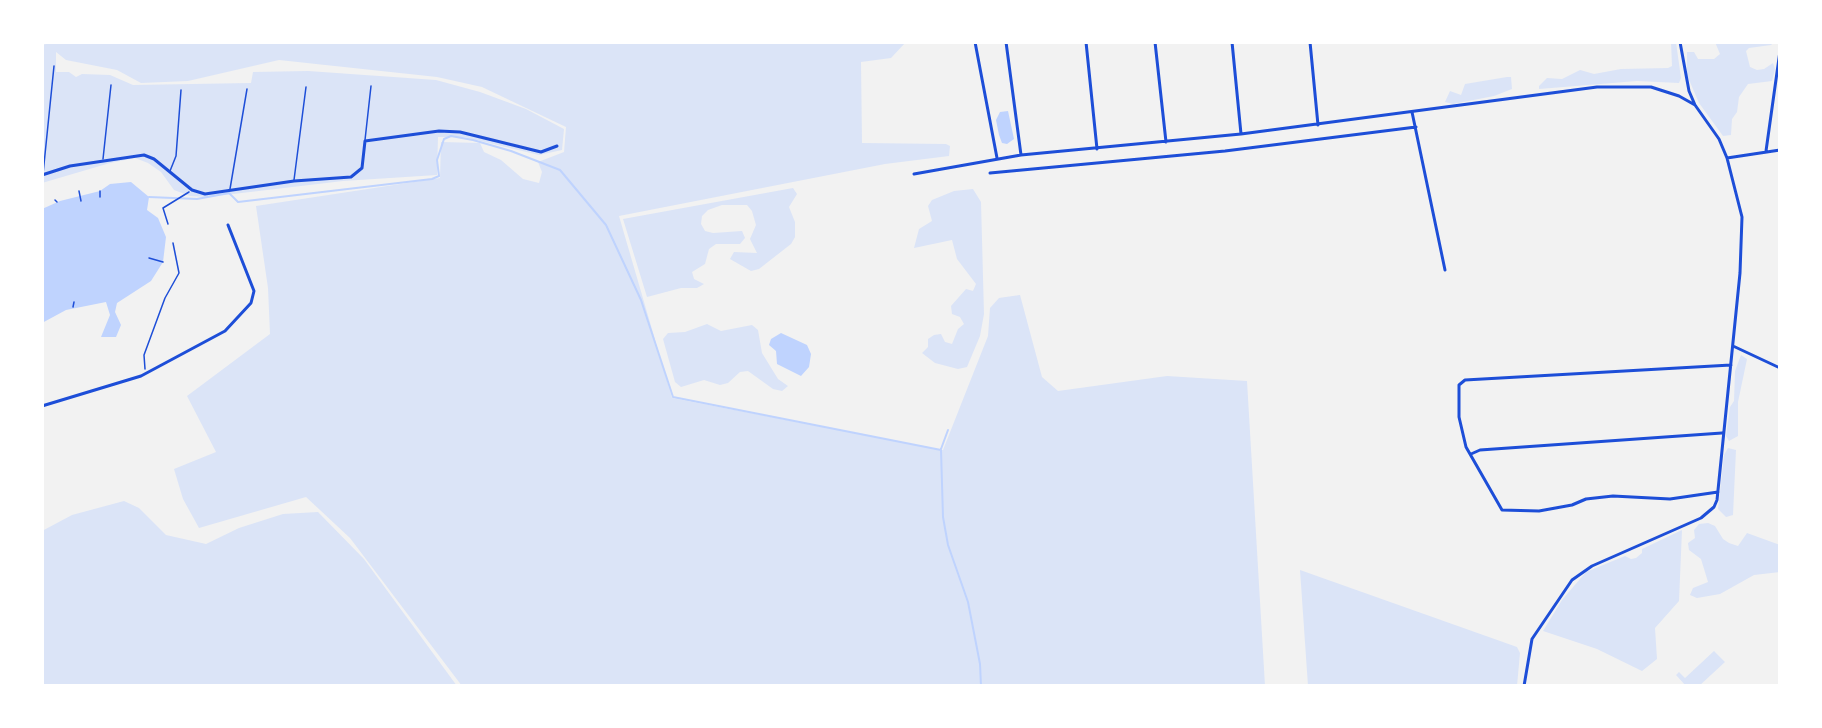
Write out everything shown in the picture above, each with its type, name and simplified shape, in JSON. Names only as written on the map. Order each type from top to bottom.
[{"type":"street","points":[[975,42],[997,158]]},
{"type":"street","points":[[1005,42],[1021,154]]},
{"type":"street","points":[[1086,42],[1097,148]]},
{"type":"street","points":[[1155,42],[1166,142]]},
{"type":"street","points":[[1232,42],[1241,134]]},
{"type":"street","points":[[1310,42],[1318,125]]},
{"type":"street","points":[[1524,686],[1532,639],[1572,580],[1592,566],[1701,518],[1714,507],[1718,492],[1743,234],[1738,197],[1727,158],[1719,139],[1695,105],[1686,82],[1680,42]]},
{"type":"street","points":[[1766,151],[1780,51]]},
{"type":"street","points":[[914,174],[1021,154],[1241,134],[1531,95],[1631,85],[1664,90],[1695,105]]},
{"type":"street","points":[[1412,112],[1445,270]]},
{"type":"street","points":[[990,173],[1225,151],[1416,127]]},
{"type":"street","points":[[43,175],[103,160],[144,155],[192,190],[205,194],[294,181],[351,177],[362,168],[365,141],[439,131],[460,132],[541,152],[557,146]]},
{"type":"street","points":[[1727,158],[1780,150]]},
{"type":"street","points":[[42,406],[145,373],[219,335],[254,298],[252,284],[228,225]]},
{"type":"street","points":[[1733,346],[1780,368]]},
{"type":"street","points":[[1718,492],[1670,499],[1613,496],[1586,499],[1572,505],[1539,511],[1507,511],[1498,506],[1472,460],[1462,435],[1459,417],[1459,385],[1465,380],[1731,365]]},
{"type":"street","points":[[1471,454],[1480,450],[1723,433]]},
{"type":"lane","points":[[43,175],[42,161],[54,66]]},
{"type":"lane","points":[[103,160],[111,85]]},
{"type":"lane","points":[[365,141],[371,86]]},
{"type":"lane","points":[[294,181],[306,87]]},
{"type":"lane","points":[[230,190],[247,89]]},
{"type":"lane","points":[[170,172],[176,156],[181,90]]},
{"type":"path","points":[[168,224],[163,208],[192,190]]},
{"type":"path","points":[[79,191],[81,201]]},
{"type":"path","points":[[100,191],[100,197]]},
{"type":"path","points":[[145,373],[144,355],[165,298],[179,273],[173,243]]},
{"type":"path","points":[[149,258],[163,262]]},
{"type":"path","points":[[73,307],[74,302]]},
{"type":"shaded area","points":[[45,42],[906,42],[891,58],[861,62],[862,143],[946,144],[950,146],[949,156],[885,164],[619,216],[672,398],[943,450],[988,336],[990,308],[999,298],[1020,295],[1042,377],[1058,391],[1167,376],[1247,381],[1265,686],[462,686],[350,538],[306,497],[199,528],[183,499],[174,469],[216,452],[187,396],[270,334],[268,288],[256,206],[440,178],[441,142],[480,143],[484,152],[501,160],[523,179],[539,183],[542,172],[538,162],[564,152],[566,127],[482,87],[437,77],[279,60],[188,81],[141,83],[117,70],[66,60],[56,52],[56,72],[69,72],[76,77],[82,74],[110,75],[133,85],[251,83],[253,72],[308,71],[436,80],[480,92],[526,109],[564,129],[562,150],[539,155],[464,137],[438,137],[437,175],[343,181],[208,197],[190,196],[174,190],[161,172],[135,158],[42,183],[42,45],[46,44]]},
{"type":"shaded area","points":[[1671,42],[1676,42],[1681,78],[1679,83],[1637,81],[1539,89],[1547,78],[1562,79],[1580,70],[1594,74],[1621,69],[1668,68],[1672,66]]},
{"type":"shaded area","points":[[1715,42],[1774,42],[1771,45],[1749,48],[1746,51],[1750,67],[1757,70],[1764,69],[1773,63],[1775,69],[1772,81],[1748,84],[1739,97],[1737,112],[1732,119],[1731,135],[1723,136],[1699,103],[1687,75],[1687,52],[1694,52],[1698,59],[1714,59],[1720,54]]},
{"type":"shaded area","points":[[1511,77],[1512,89],[1494,96],[1453,104],[1445,102],[1450,91],[1461,95],[1465,84]]},
{"type":"shaded area","points":[[793,188],[797,194],[789,207],[795,222],[795,237],[791,244],[759,269],[751,271],[730,259],[734,252],[757,253],[750,239],[756,225],[752,211],[747,205],[722,205],[708,210],[702,216],[701,224],[705,231],[713,233],[742,231],[745,238],[740,244],[716,244],[709,249],[705,264],[692,272],[694,279],[704,284],[697,288],[681,288],[647,297],[623,219]]},
{"type":"shaded area","points":[[973,189],[981,202],[984,314],[980,336],[967,367],[958,369],[935,363],[922,353],[928,347],[928,339],[934,335],[941,334],[945,342],[952,344],[958,329],[964,324],[960,317],[952,314],[951,306],[966,289],[973,291],[976,284],[957,259],[952,240],[914,248],[919,229],[932,221],[928,206],[932,200],[954,191]]},
{"type":"shaded area","points":[[707,324],[721,331],[752,325],[758,330],[762,353],[778,379],[788,386],[782,391],[773,389],[748,371],[740,372],[728,383],[720,385],[704,380],[681,387],[675,382],[663,339],[668,333],[685,332]]},
{"type":"shaded area","points":[[1741,355],[1747,359],[1738,402],[1738,436],[1729,441],[1726,436],[1730,407],[1734,401],[1735,371]]},
{"type":"shaded area","points":[[1728,448],[1736,450],[1733,515],[1726,517],[1718,509],[1724,455]]},
{"type":"shaded area","points":[[124,501],[139,508],[166,535],[206,544],[239,528],[283,514],[318,512],[364,559],[457,686],[42,686],[42,531],[72,515]]},
{"type":"shaded area","points":[[1708,523],[1715,526],[1723,539],[1738,546],[1747,533],[1780,545],[1780,572],[1754,575],[1720,594],[1697,598],[1690,595],[1693,588],[1708,582],[1701,559],[1689,550],[1688,543],[1695,538],[1694,530],[1699,524]]},
{"type":"shaded area","points":[[1682,530],[1679,601],[1655,628],[1657,659],[1642,671],[1597,649],[1543,631],[1562,600],[1586,572],[1625,556],[1631,559],[1636,558],[1642,553],[1642,549]]},
{"type":"shaded area","points":[[1300,570],[1517,647],[1520,653],[1517,686],[1308,686]]},
{"type":"shaded area","points":[[1714,651],[1725,662],[1699,686],[1686,686],[1676,675],[1679,672],[1685,678]]},
{"type":"water","points":[[1008,111],[1014,139],[1007,144],[1002,143],[996,120],[1000,112]]},
{"type":"water","points":[[131,182],[149,197],[147,210],[158,218],[166,237],[163,262],[151,281],[117,303],[115,312],[121,325],[116,337],[101,337],[110,315],[106,302],[66,310],[42,323],[42,209],[60,201],[100,191],[110,184]]},
{"type":"water","points":[[781,333],[807,345],[811,354],[809,367],[801,376],[777,364],[776,351],[769,345],[771,339]]},
{"type":"waterway","points":[[149,197],[197,199],[229,193],[238,202],[432,179],[439,176],[437,160],[444,139],[451,136],[511,151],[560,170],[606,225],[641,300],[673,397],[941,450],[943,517],[948,545],[968,602],[980,664],[981,686]]},
{"type":"waterway","points":[[941,449],[948,430]]}]
